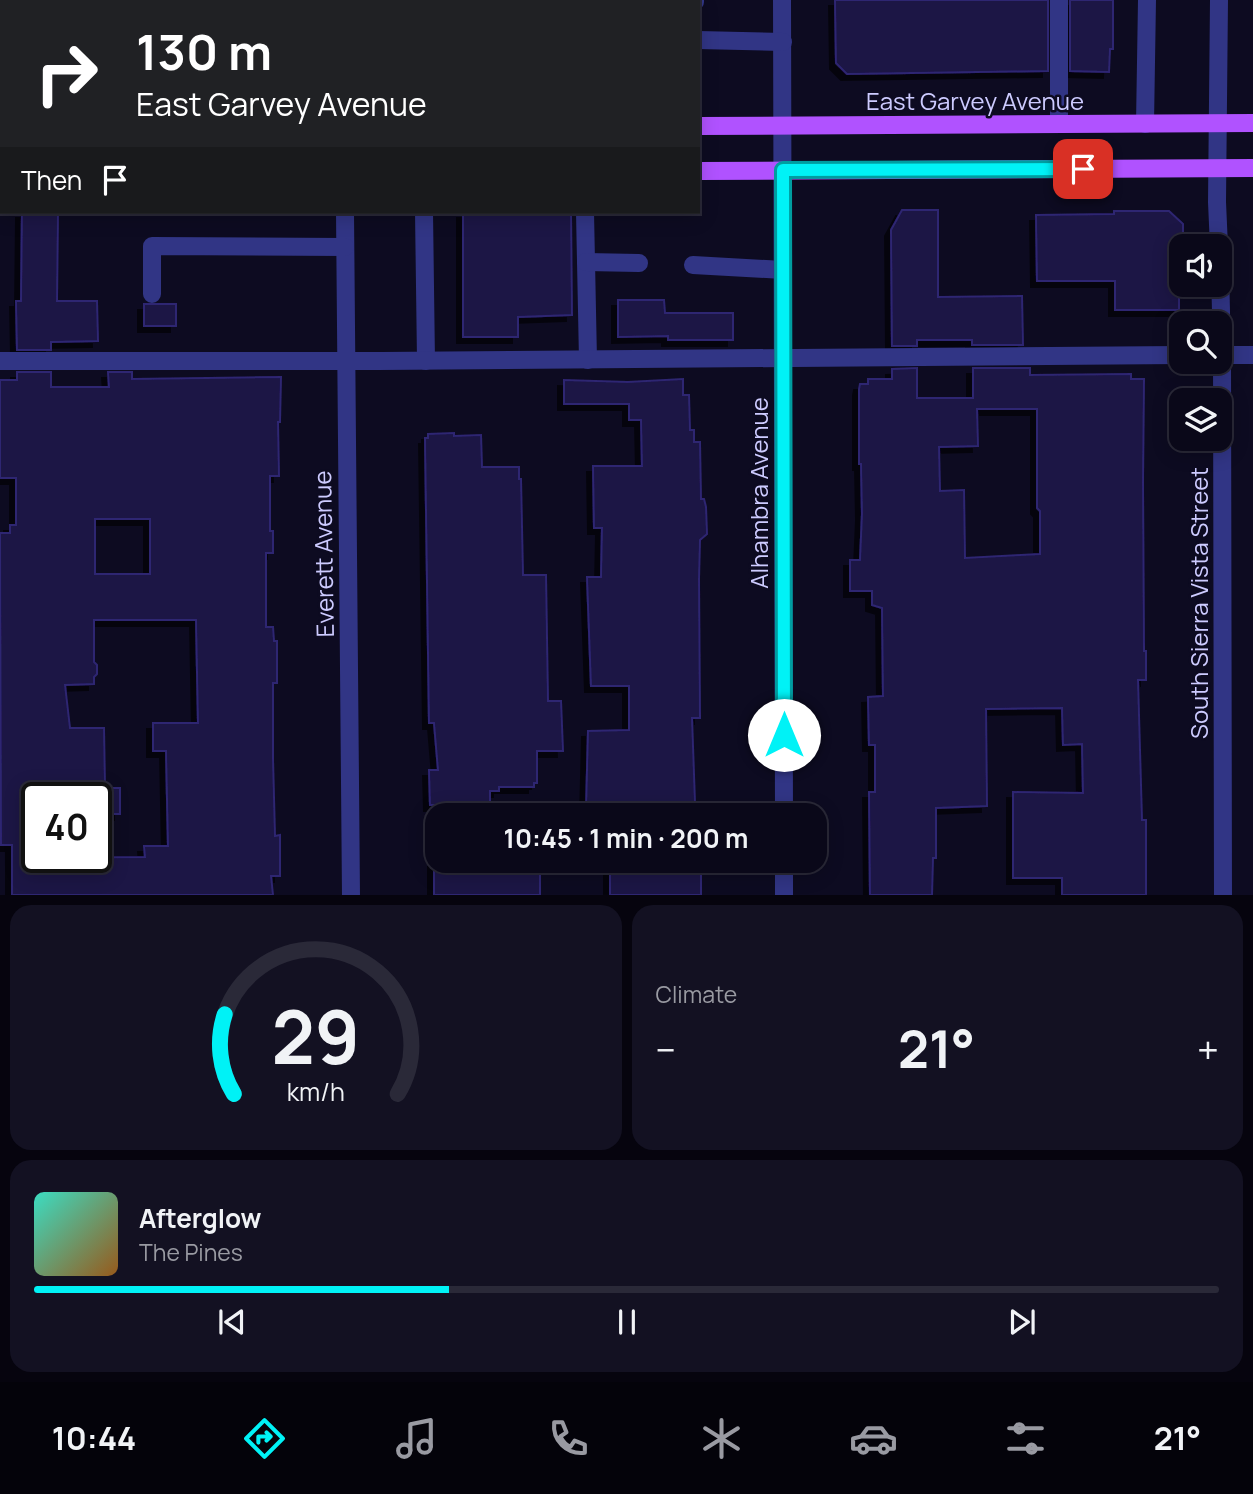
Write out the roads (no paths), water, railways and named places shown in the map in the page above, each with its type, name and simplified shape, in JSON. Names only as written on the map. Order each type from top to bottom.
[{"type":"main road","name":"East Garvey Avenue","points":[[700,126],[1253,122]]},
{"type":"main road","points":[[700,171],[1253,168]]},
{"type":"street","name":"Alhambra Avenue","points":[[782,0],[784,803]]},
{"type":"street","points":[[1059,0],[1059,124]]},
{"type":"street","points":[[1145,124],[1147,0]]},
{"type":"street","points":[[1219,0],[1219,234]]},
{"type":"street","points":[[700,40],[783,42]]},
{"type":"street","name":"Everett Avenue","points":[[345,214],[351,895]]},
{"type":"street","points":[[424,214],[426,361]]},
{"type":"street","points":[[585,214],[588,359]]},
{"type":"street","points":[[152,294],[152,246],[345,247]]},
{"type":"street","points":[[586,262],[639,262]]},
{"type":"street","points":[[693,265],[783,270]]},
{"type":"street","points":[[0,361],[426,361],[1169,355]]},
{"type":"street","points":[[1232,355],[1253,355]]},
{"type":"street","name":"South Sierra Vista Street","points":[[1221,374],[1223,895]]},
{"type":"street","points":[[784,873],[785,895]]}]
